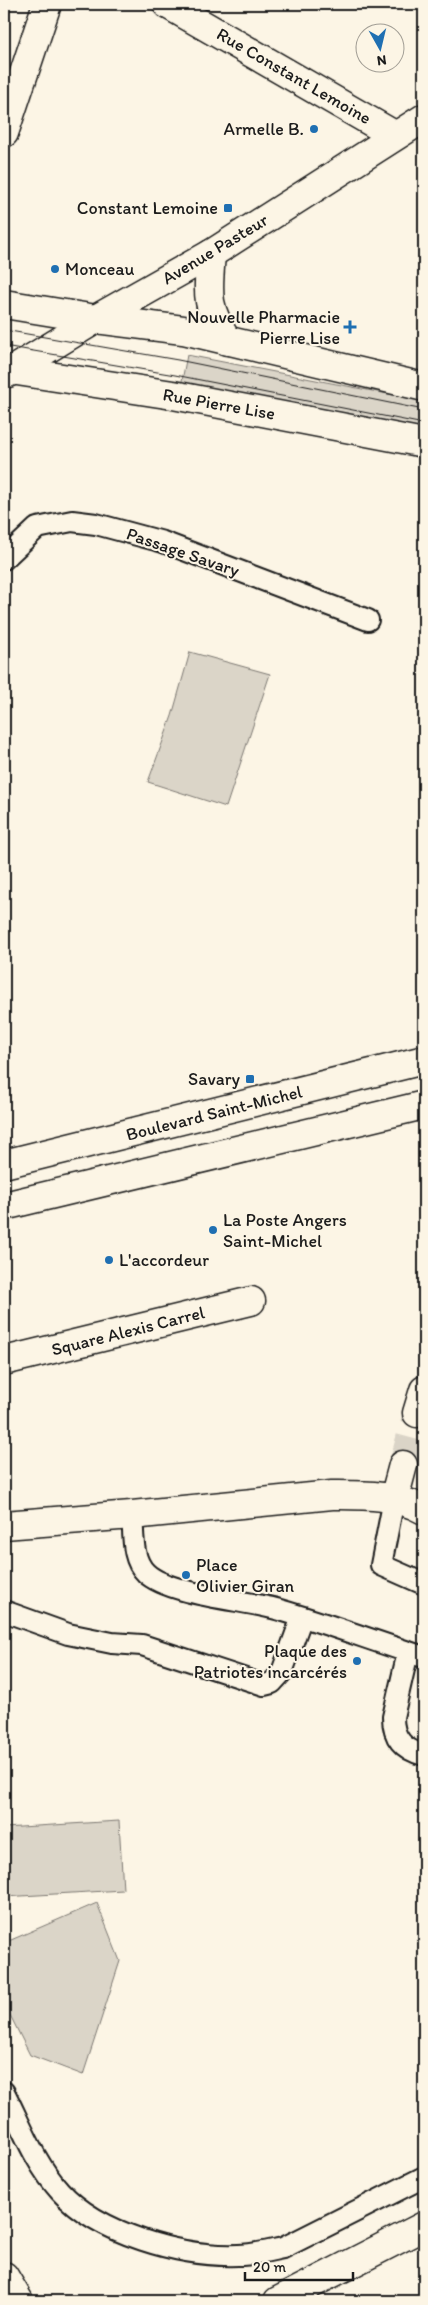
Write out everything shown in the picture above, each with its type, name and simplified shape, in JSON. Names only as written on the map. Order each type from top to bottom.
[{"type":"main road","points":[[4,133],[47,4]]},
{"type":"main road","name":"Rue Constant Lemoine","points":[[167,4],[394,135]]},
{"type":"main road","name":"Avenue Pasteur","points":[[7,372],[211,254],[394,135],[424,118]]},
{"type":"main road","points":[[211,254],[209,306],[227,341]]},
{"type":"main road","points":[[4,304],[96,319],[183,330],[424,386]]},
{"type":"main road","name":"Rue Pierre Lise","points":[[7,372],[173,395],[424,443]]},
{"type":"main road","name":"Boulevard Saint-Michel","points":[[4,1164],[424,1060]]},
{"type":"main road","points":[[4,1206],[424,1105]]},
{"type":"main road","name":"Square Alexis Carrel","points":[[4,1361],[252,1302]]},
{"type":"main road","points":[[394,1498],[403,1465]]},
{"type":"main road","points":[[4,1525],[132,1516],[332,1495],[394,1498],[424,1510]]},
{"type":"main road","points":[[278,2301],[424,2226]]},
{"type":"main road","points":[[4,2276],[20,2301]]},
{"type":"lane","name":"Passage Savary","points":[[4,560],[37,528],[72,521],[96,524],[163,542],[368,620]]},
{"type":"lane","points":[[394,1498],[380,1565],[424,1584]]},
{"type":"lane","points":[[132,1516],[135,1554],[138,1563],[146,1574],[157,1580],[195,1593],[250,1602],[302,1617],[416,1655],[393,1717],[393,1728],[396,1738],[404,1747],[424,1756]]},
{"type":"lane","points":[[4,1611],[68,1634],[112,1643],[142,1645],[264,1685],[272,1683],[282,1672],[302,1617]]},
{"type":"lane","points":[[4,2092],[48,2176],[73,2204],[89,2216],[132,2236],[186,2250],[237,2255],[283,2248],[424,2177]]},
{"type":"shaded area","points":[[187,355],[424,401],[424,432],[181,386]]},
{"type":"shaded area","points":[[190,652],[270,674],[226,807],[148,782],[172,716]]},
{"type":"shaded area","points":[[119,1821],[123,1890],[4,1897],[4,1828]]},
{"type":"shaded area","points":[[97,1903],[120,1961],[83,2075],[30,2055],[4,2003],[4,1943]]},
{"type":"tunnel","points":[[403,1465],[417,1413]]},
{"type":"tram line","points":[[4,330],[178,360],[424,410]]},
{"type":"tram line","points":[[4,346],[175,375],[424,424]]},
{"type":"place","name":"Armelle B.","points":[[314,129]]},
{"type":"place","name":"Constant Lemoine","points":[[228,208]]},
{"type":"place","name":"Monceau","points":[[55,269]]},
{"type":"place","name":"Nouvelle Pharmacie Pierre Lise","points":[[350,327]]},
{"type":"place","name":"Savary","points":[[250,1079]]},
{"type":"place","name":"La Poste Angers Saint-Michel","points":[[213,1230]]},
{"type":"place","name":"L'accordeur","points":[[109,1260]]},
{"type":"place","name":"Place Olivier Giran","points":[[186,1575]]},
{"type":"place","name":"Plaque des Patriotes incarcérés","points":[[357,1661]]}]
